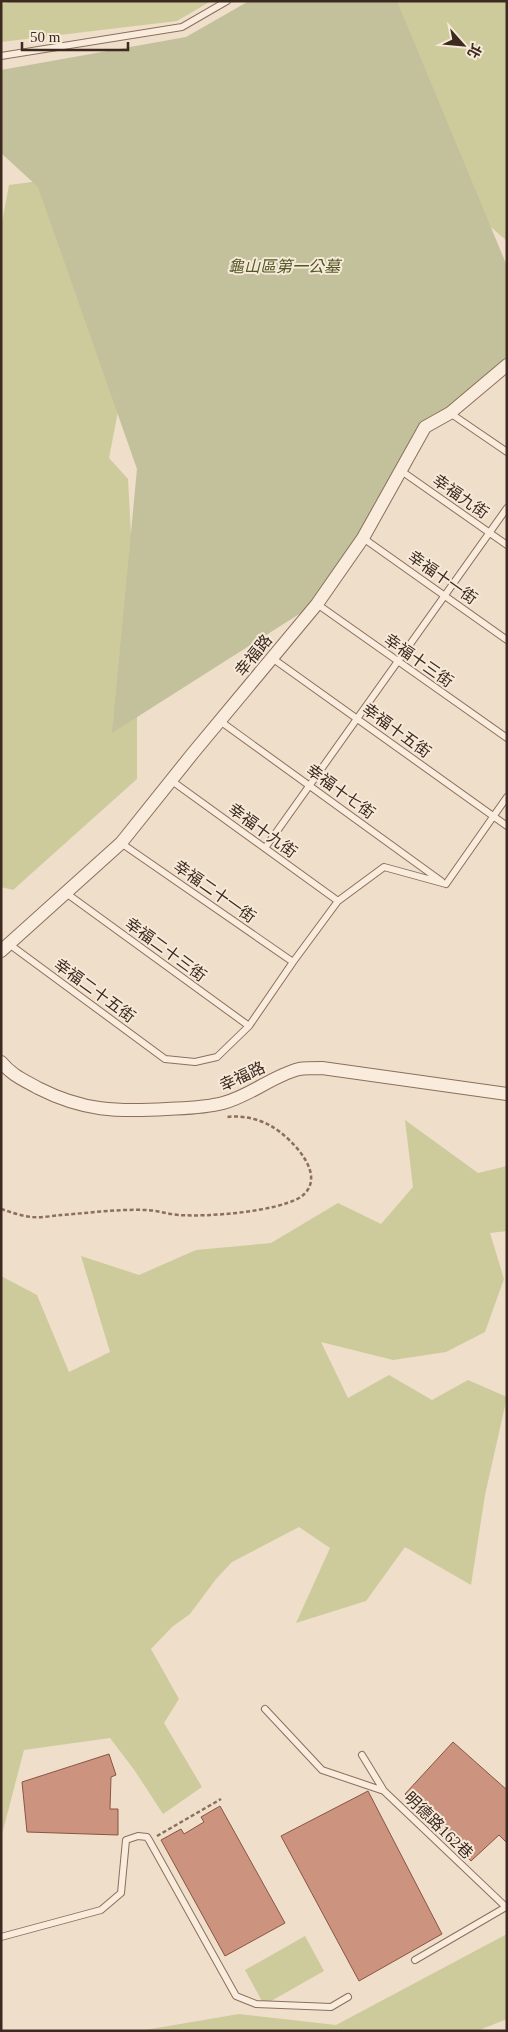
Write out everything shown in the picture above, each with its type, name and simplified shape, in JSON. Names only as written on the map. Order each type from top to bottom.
[{"type":"street","name":"幸福路","points":[[5,948],[121,843],[172,781],[193,752],[317,604],[363,538],[425,426],[450,412],[507,365]]},
{"type":"street","name":"幸福路","points":[[1,1062],[11,1074],[55,1096],[79,1105],[122,1112],[199,1108],[223,1103],[244,1096],[283,1075],[300,1069],[322,1068],[507,1094]]},
{"type":"lane","points":[[1,56],[182,27],[227,1]]},
{"type":"lane","points":[[450,412],[507,452]]},
{"type":"lane","name":"幸福九街","points":[[400,470],[507,545]]},
{"type":"lane","points":[[264,848],[507,508]]},
{"type":"lane","name":"幸福十一街","points":[[363,538],[507,640]]},
{"type":"lane","name":"幸福十三街","points":[[317,604],[507,738]]},
{"type":"lane","name":"幸福十五街","points":[[271,658],[507,826]]},
{"type":"lane","name":"幸福十七街","points":[[220,721],[446,884]]},
{"type":"lane","name":"幸福十九街","points":[[172,781],[338,901]]},
{"type":"lane","points":[[249,1026],[338,901],[384,866],[446,884],[507,797]]},
{"type":"lane","name":"幸福二十一街","points":[[121,843],[293,962]]},
{"type":"lane","name":"幸福二十三街","points":[[66,894],[249,1026]]},
{"type":"lane","name":"幸福二十五街","points":[[5,948],[165,1059],[195,1062],[217,1057],[249,1026]]},
{"type":"lane","points":[[265,1709],[322,1770],[384,1791]]},
{"type":"lane","name":"明德路162巷","points":[[362,1755],[384,1791],[506,1907]]},
{"type":"lane","points":[[1,1937],[101,1910],[121,1893],[126,1840],[138,1836],[147,1837],[236,1996],[256,2004],[331,2007],[348,1997]]},
{"type":"lane","points":[[415,1960],[506,1907]]},
{"type":"path","points":[[1,1209],[32,1217],[146,1210],[178,1215],[210,1214],[264,1209],[284,1204],[300,1197],[307,1188],[311,1177],[307,1162],[288,1138],[272,1126],[254,1119],[235,1116],[219,1118]]},
{"type":"path","points":[[149,1840],[221,1800]]},
{"type":"shaded area","points":[[16,1],[211,1],[177,21],[1,42],[1,4]]},
{"type":"shaded area","points":[[375,1],[507,1],[507,241],[428,173]]},
{"type":"shaded area","points":[[47,180],[127,365],[109,458],[128,479],[137,644],[137,779],[13,890],[1,887],[1,227],[9,185]]},
{"type":"shaded area","points":[[405,1120],[478,1173],[507,1166],[507,1231],[490,1233],[504,1279],[485,1332],[446,1352],[393,1360],[321,1342],[348,1398],[389,1375],[432,1400],[468,1380],[507,1397],[485,1495],[471,1585],[405,1547],[366,1601],[296,1623],[330,1548],[299,1527],[232,1562],[216,1579],[190,1614],[172,1627],[151,1649],[179,1699],[164,1723],[202,1787],[163,1814],[135,1771],[110,1738],[24,1750],[1,1838],[1,1276],[37,1295],[69,1372],[110,1352],[81,1256],[139,1275],[196,1250],[271,1243],[338,1203],[381,1224],[413,1187]]},
{"type":"shaded area","points":[[507,1934],[507,2019],[477,2031],[139,2031],[239,2014],[336,2025]]},
{"type":"shaded area","points":[[305,1936],[324,1971],[264,2005],[245,1970]]},
{"type":"green space","name":"龜山區第一公墓","points":[[249,1],[397,1],[507,266],[507,358],[447,408],[421,423],[358,535],[313,601],[304,611],[112,733],[137,469],[38,187],[1,153],[1,70],[186,37]]},
{"type":"building","points":[[453,1742],[507,1790],[507,1843],[499,1835],[471,1861],[405,1794]]},
{"type":"building","points":[[109,1754],[116,1775],[111,1777],[110,1809],[118,1809],[118,1835],[27,1832],[22,1782]]},
{"type":"building","points":[[368,1791],[442,1934],[359,1981],[281,1836]]},
{"type":"building","points":[[220,1806],[285,1923],[225,1956],[161,1840],[181,1829],[184,1834],[204,1822],[201,1817]]}]
